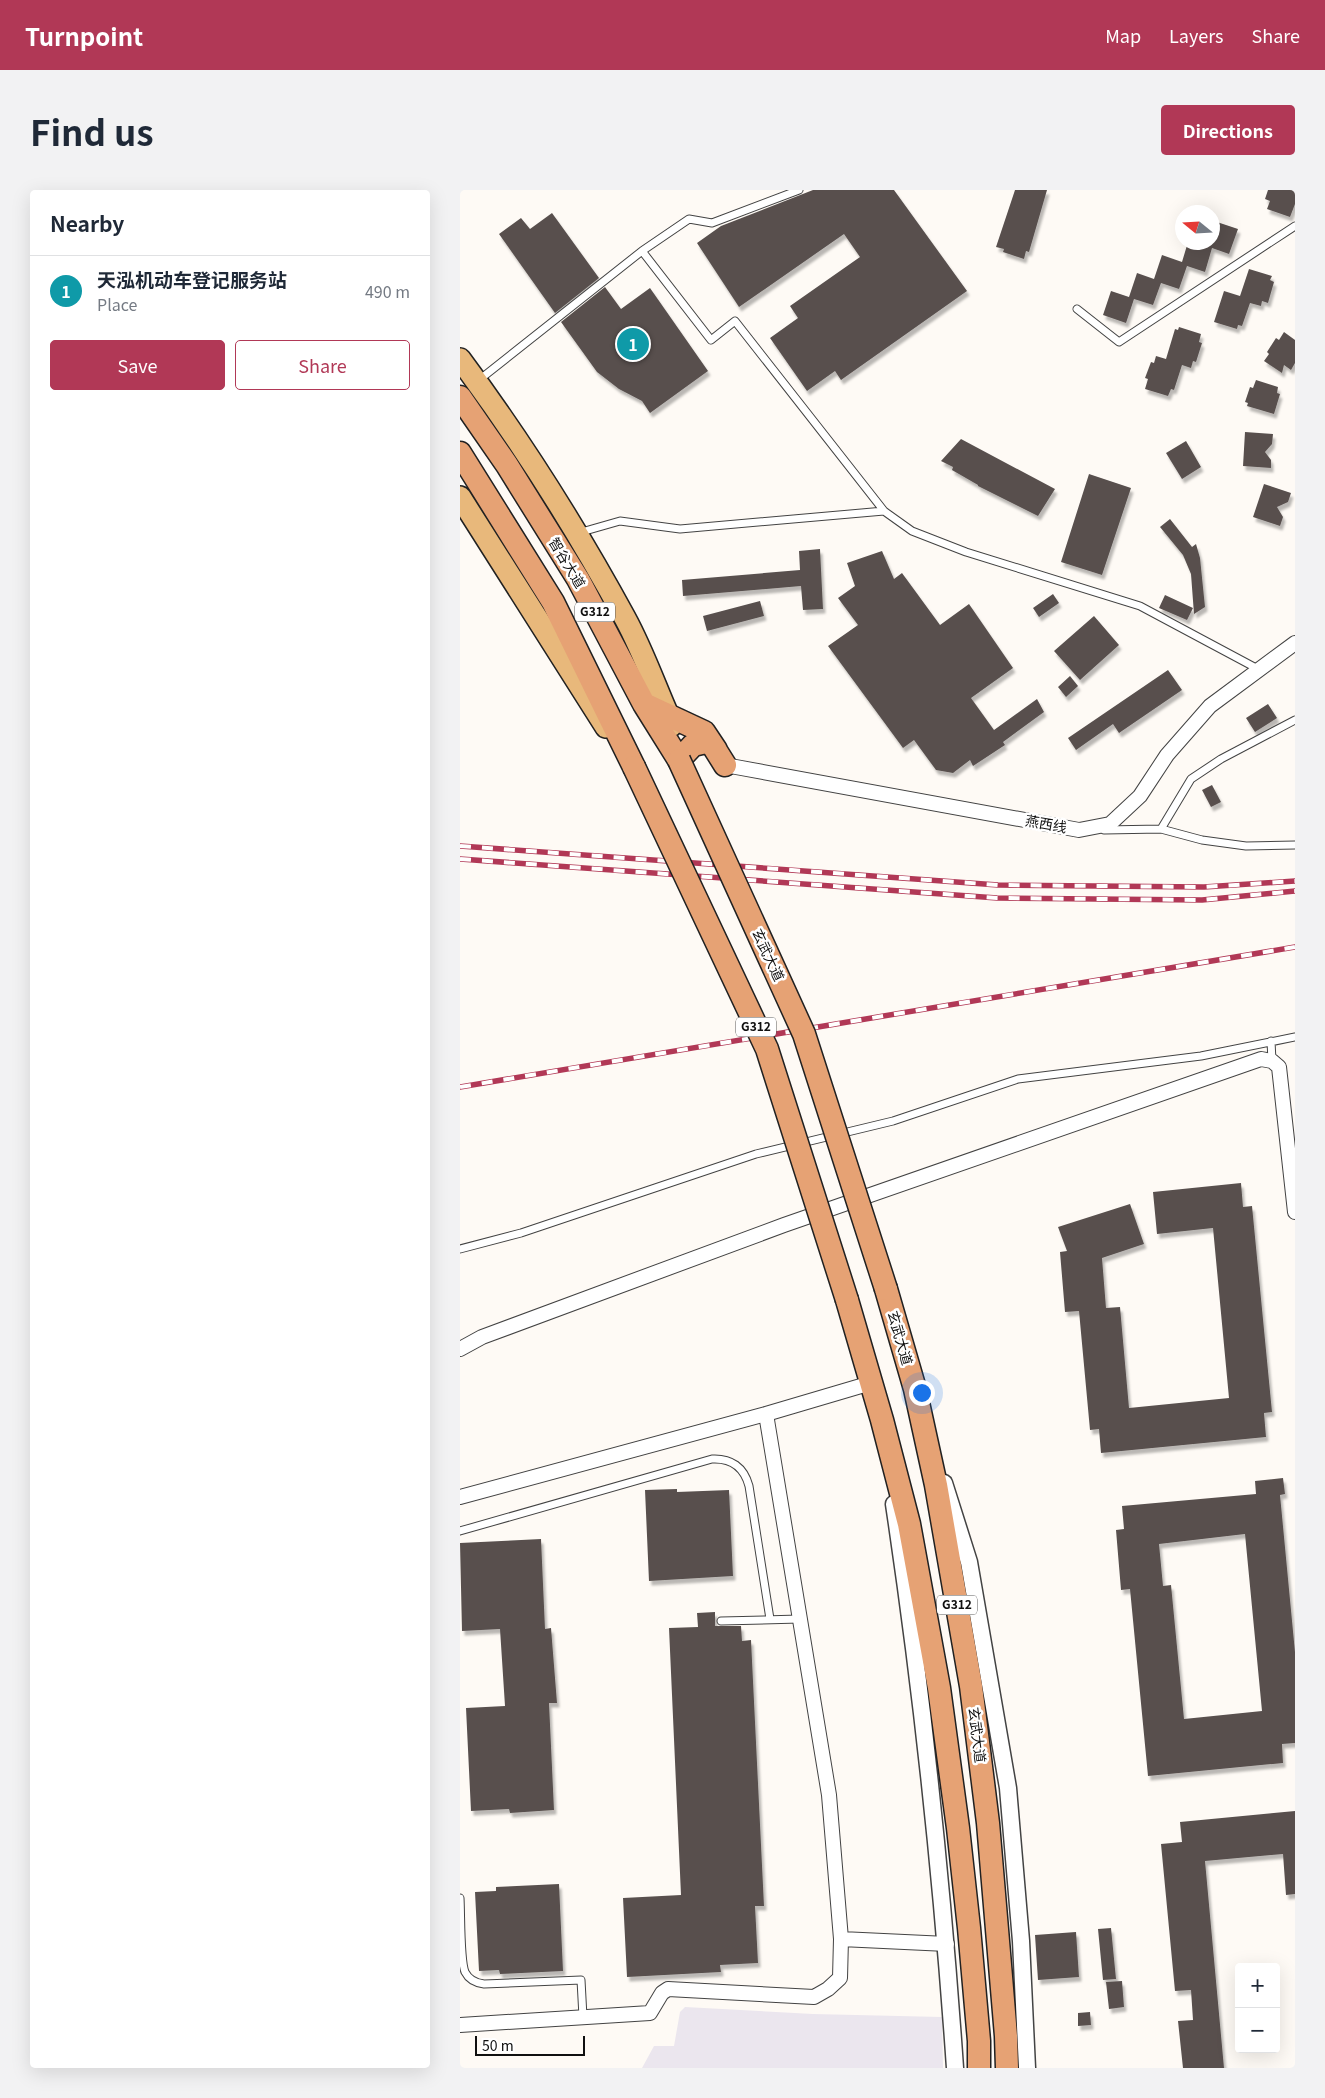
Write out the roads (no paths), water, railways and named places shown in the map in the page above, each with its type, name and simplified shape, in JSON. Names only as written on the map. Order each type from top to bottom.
[{"type":"highway","name":"智谷大道","points":[[460,397],[507,465],[578,579],[644,704],[680,760]]},
{"type":"highway","name":"G312","points":[[460,453],[553,602],[634,767],[767,1049],[847,1300],[882,1420],[909,1524],[939,1688],[958,1828],[970,1937],[979,2041],[979,2068]]},
{"type":"highway","points":[[644,704],[704,732],[725,765]]},
{"type":"highway","points":[[680,760],[693,745],[710,740],[725,765]]},
{"type":"highway","name":"玄武大道","points":[[680,760],[804,1034],[886,1289],[915,1389],[936,1485],[971,1686],[988,1823],[1007,2068]]},
{"type":"main road","points":[[460,359],[493,404],[576,533],[626,620],[668,715],[680,760]]},
{"type":"main road","points":[[460,497],[579,687],[634,767]]},
{"type":"street","name":"燕西线","points":[[725,765],[1078,830],[1110,824],[1140,796],[1167,755],[1210,706],[1295,643]]},
{"type":"street","points":[[460,1348],[482,1337],[784,1225],[1261,1059],[1272,1061],[1279,1067],[1295,1212]]},
{"type":"street","points":[[460,1496],[766,1414],[871,1383]]},
{"type":"street","points":[[915,1389],[968,1562],[1008,1788],[1021,1941],[1027,2068]]},
{"type":"street","points":[[460,2025],[650,2013],[662,1993],[668,1989],[814,1997],[828,1989],[840,1978],[841,1939],[829,1795],[766,1414]]},
{"type":"street","points":[[882,1420],[920,1687],[947,1944],[955,2068]]},
{"type":"street","points":[[841,1939],[947,1944]]},
{"type":"lane","points":[[477,382],[642,251],[689,219],[712,222],[799,190]]},
{"type":"lane","points":[[1077,310],[1119,342],[1295,226]]},
{"type":"lane","points":[[642,251],[711,340],[735,321],[884,511],[912,531],[966,552],[1140,606],[1258,669]]},
{"type":"lane","points":[[576,533],[620,521],[680,529],[884,511]]},
{"type":"lane","points":[[1161,829],[1191,779],[1221,759],[1295,720]]},
{"type":"lane","points":[[1078,830],[1161,829],[1202,840],[1246,846],[1295,845]]},
{"type":"lane","points":[[460,1249],[521,1233],[756,1154],[893,1121],[1018,1079],[1200,1056],[1295,1037]]},
{"type":"lane","points":[[1271,1041],[1272,1061]]},
{"type":"lane","points":[[460,1531],[712,1459],[727,1460],[740,1468],[747,1479],[770,1619]]},
{"type":"lane","points":[[721,1621],[800,1618]]},
{"type":"lane","points":[[460,1898],[463,1964],[469,1978],[473,1982],[484,1984],[581,1980],[583,2017]]},
{"type":"railway","points":[[460,846],[998,885],[1204,887],[1295,881]]},
{"type":"railway","points":[[460,859],[997,898],[1202,900],[1295,891]]},
{"type":"railway","points":[[460,1087],[1295,947]]},
{"type":"place","name":"天泓机动车登记服务站","points":[[633,344]]}]
